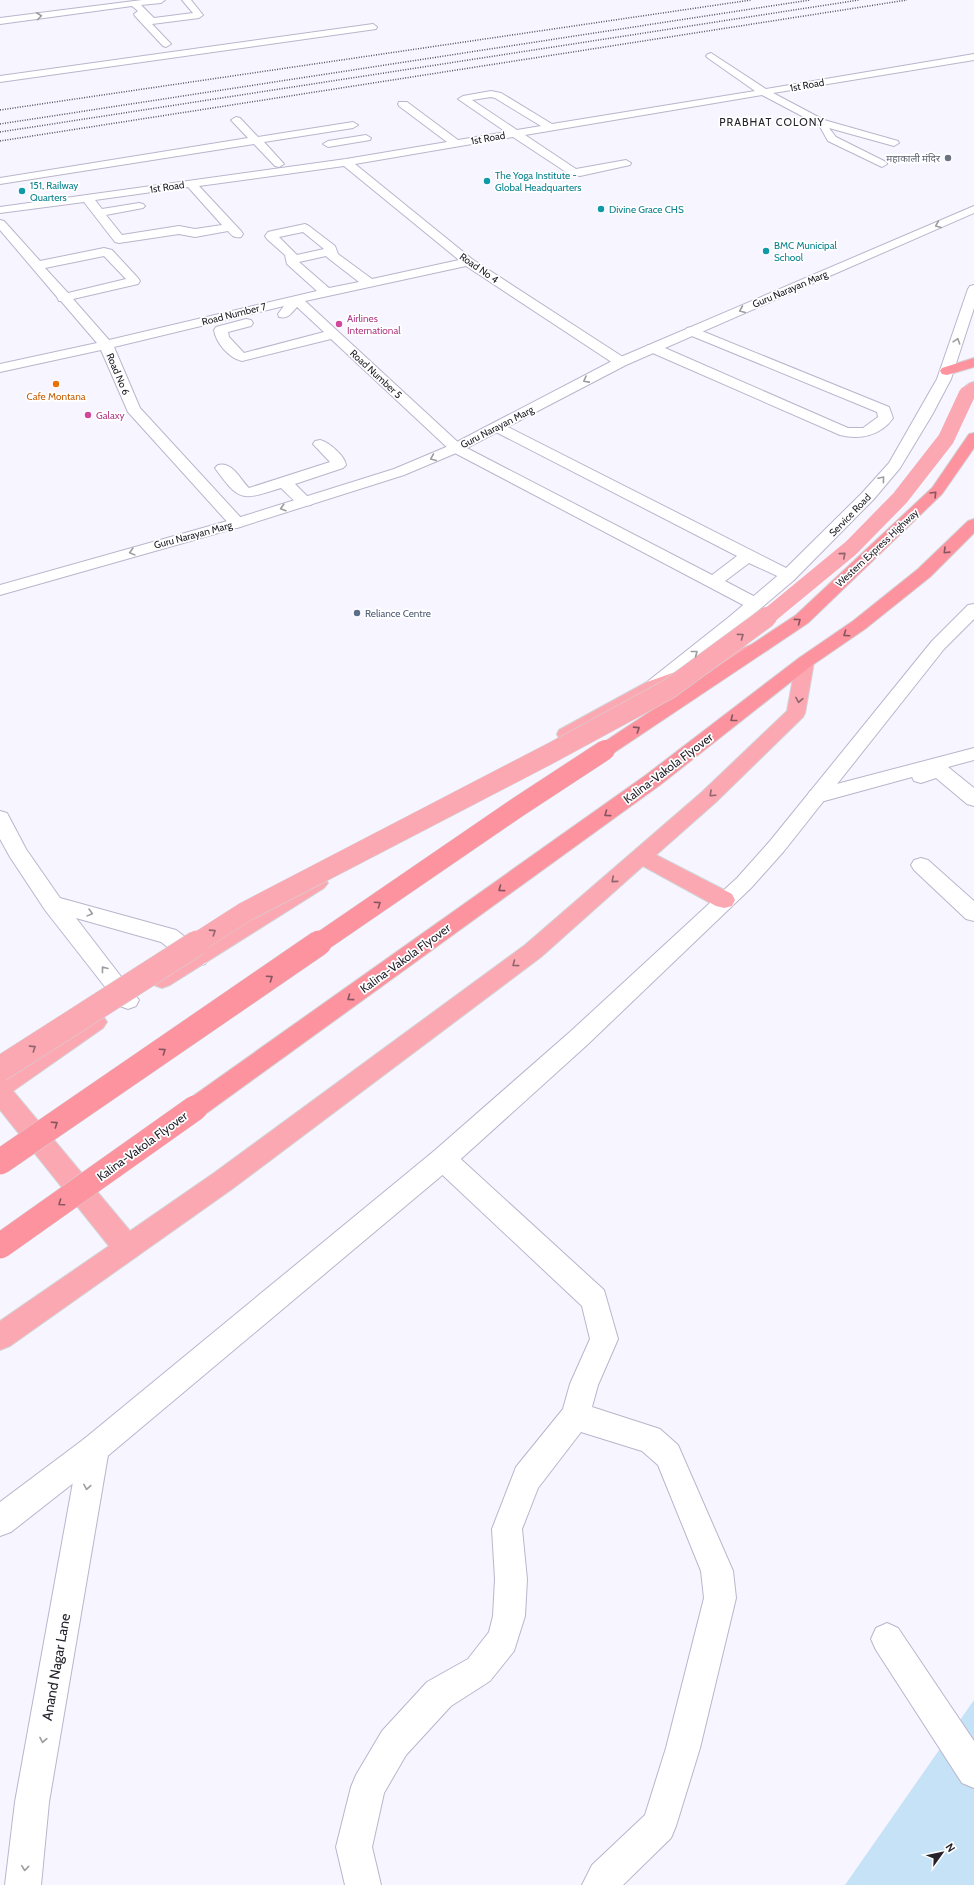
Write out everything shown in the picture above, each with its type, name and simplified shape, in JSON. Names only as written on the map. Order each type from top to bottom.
[{"type":"highway","points":[[947,371],[974,362]]},
{"type":"highway","points":[[0,1069],[245,912],[553,752],[669,689],[779,608],[851,548],[900,498],[946,439],[970,390]]},
{"type":"highway","name":"Western Express Highway","points":[[766,644],[802,619],[938,491],[974,437]]},
{"type":"highway","points":[[0,1337],[223,1181],[533,951],[709,797],[796,713],[805,662],[859,625],[918,578],[974,524]]},
{"type":"highway","points":[[0,1162],[518,807],[766,644]]},
{"type":"highway","points":[[0,1087],[128,1000],[498,772],[653,686],[766,644]]},
{"type":"highway","name":"Kalina-Vakola Flyover","points":[[0,1246],[654,780],[805,662]]},
{"type":"highway","points":[[641,856],[724,900]]},
{"type":"highway","points":[[0,1092],[128,1248]]},
{"type":"street","points":[[0,21],[134,6],[187,2],[199,15],[152,21],[134,6]]},
{"type":"street","points":[[134,6],[166,44]]},
{"type":"street","points":[[0,80],[373,27]]},
{"type":"street","points":[[711,56],[765,93],[820,122],[894,143]]},
{"type":"street","name":"1st Road","points":[[0,210],[346,162],[456,144],[512,130],[551,128],[974,57]]},
{"type":"street","points":[[551,128],[498,95],[491,94],[463,98],[573,172],[580,173],[626,163]]},
{"type":"street","points":[[403,104],[456,144]]},
{"type":"street","points":[[236,120],[278,164]]},
{"type":"street","points":[[512,130],[541,121]]},
{"type":"street","points":[[820,122],[832,139],[882,164]]},
{"type":"street","points":[[0,181],[353,125]]},
{"type":"street","points":[[229,131],[244,129]]},
{"type":"street","points":[[321,145],[369,132]]},
{"type":"street","points":[[391,146],[400,153]]},
{"type":"street","points":[[142,147],[157,168]]},
{"type":"street","points":[[268,153],[283,151]]},
{"type":"street","name":"Road No 4","points":[[346,162],[468,262],[621,362]]},
{"type":"street","points":[[30,167],[33,172],[40,175],[56,202]]},
{"type":"street","points":[[87,198],[118,237],[123,239],[180,230],[191,234],[233,230],[196,197],[190,184]]},
{"type":"street","points":[[140,191],[151,204]]},
{"type":"street","points":[[99,213],[139,206]]},
{"type":"street","name":"Guru Narayan Marg","points":[[0,590],[237,523],[399,472],[456,448],[621,362],[974,209]]},
{"type":"street","name":"Road No 6","points":[[0,223],[63,298],[106,345],[133,409],[237,523]]},
{"type":"street","points":[[326,292],[291,260],[290,254],[271,236],[272,235],[306,228],[331,249],[332,255],[369,283]]},
{"type":"street","points":[[291,260],[331,251]]},
{"type":"street","points":[[36,266],[104,252],[108,253],[134,281],[63,298]]},
{"type":"street","name":"Road Number 7","points":[[0,368],[106,345],[326,292],[339,284],[369,283],[468,262]]},
{"type":"street","points":[[51,263],[78,294]]},
{"type":"street","name":"Service Road","points":[[653,686],[788,576],[868,496],[895,464],[925,415],[944,379],[974,289]]},
{"type":"street","points":[[296,299],[289,318],[224,329],[221,330],[222,338],[242,357],[333,334]]},
{"type":"street","name":"Road Number 5","points":[[296,299],[456,448],[755,604]]},
{"type":"street","points":[[213,319],[224,329]]},
{"type":"street","points":[[654,348],[699,358],[845,432],[858,435],[866,433],[886,418],[884,410],[692,331]]},
{"type":"street","points":[[699,358],[725,344]]},
{"type":"street","points":[[497,427],[788,576]]},
{"type":"street","points":[[195,476],[230,466],[247,493],[338,465],[338,461],[320,444]]},
{"type":"street","points":[[284,482],[305,502]]},
{"type":"street","points":[[713,582],[748,556]]},
{"type":"street","points":[[0,1521],[94,1449],[443,1159],[579,1038],[724,900],[744,883],[772,852],[938,645],[974,609]]},
{"type":"street","points":[[816,796],[974,754]]},
{"type":"street","points":[[908,772],[917,777],[935,771],[944,773],[974,798]]},
{"type":"street","points":[[0,818],[8,855],[53,904],[128,1000]]},
{"type":"street","points":[[921,866],[974,913]]},
{"type":"street","points":[[53,904],[168,936],[197,958]]},
{"type":"street","points":[[363,1885],[354,1848],[368,1787],[394,1743],[438,1694],[479,1670],[503,1640],[509,1616],[511,1579],[506,1529],[527,1478],[576,1416],[584,1384],[604,1339],[594,1299],[443,1159]]},
{"type":"street","points":[[576,1416],[650,1439],[668,1455],[717,1571],[720,1598],[683,1748],[659,1826],[605,1878],[600,1885]]},
{"type":"street","name":"Anand Nagar Lane","points":[[23,1885],[32,1802],[94,1449]]},
{"type":"street","points":[[888,1640],[974,1771]]},
{"type":"water","points":[[974,1700],[974,1885],[845,1885]]},
{"type":"railway","points":[[0,110],[751,0]]},
{"type":"railway","points":[[0,124],[810,0]]},
{"type":"railway","points":[[0,132],[859,0]]},
{"type":"railway","points":[[0,141],[907,0]]},
{"type":"place","name":"महाकाली मंदिर","points":[[948,158]]},
{"type":"place","name":"The Yoga Institute - Global Headquarters","points":[[487,181]]},
{"type":"place","name":"151, Railway Quarters","points":[[22,191]]},
{"type":"place","name":"Divine Grace CHS","points":[[601,209]]},
{"type":"place","name":"BMC Municipal School","points":[[766,251]]},
{"type":"place","name":"Airlines International","points":[[339,324]]},
{"type":"place","name":"Cafe Montana","points":[[56,384]]},
{"type":"place","name":"Galaxy","points":[[88,415]]},
{"type":"place","name":"Reliance Centre","points":[[357,613]]},
{"type":"district","name":"PRABHAT COLONY","points":[[772,122]]}]
